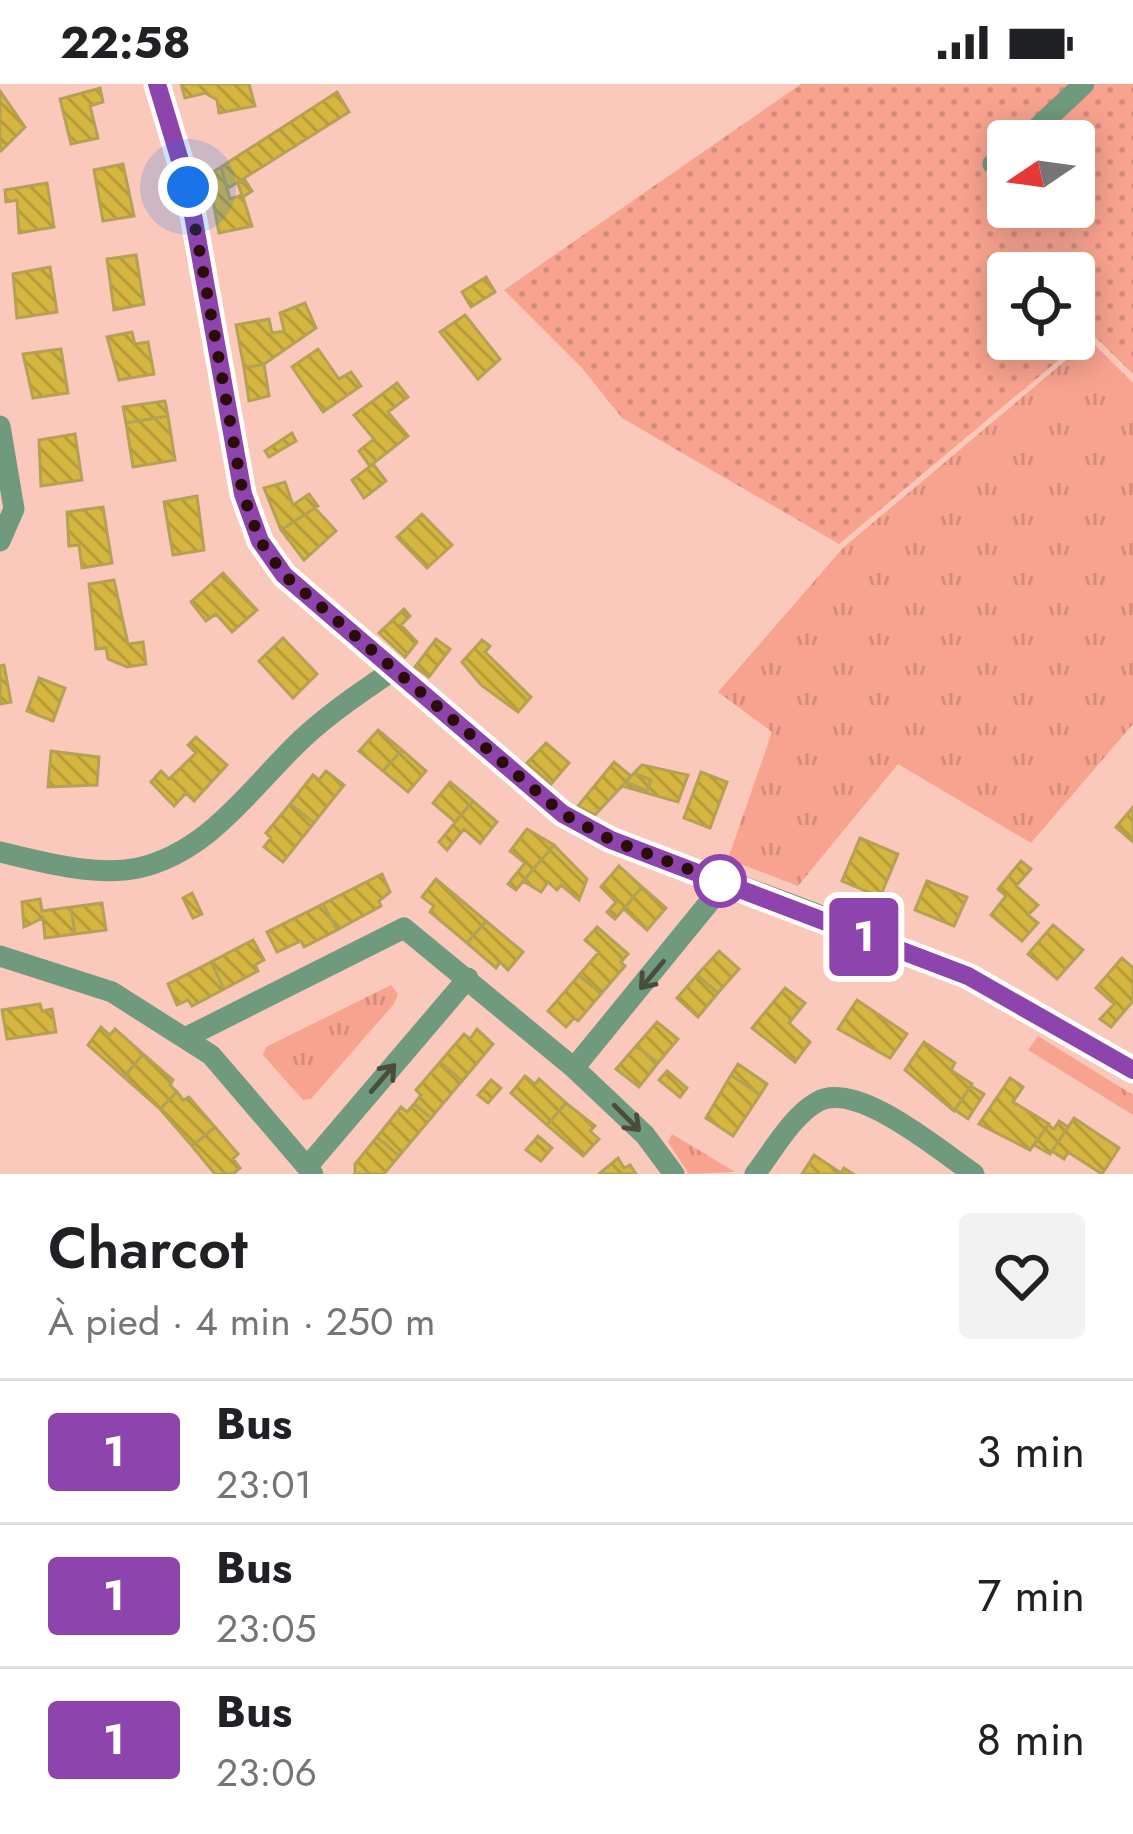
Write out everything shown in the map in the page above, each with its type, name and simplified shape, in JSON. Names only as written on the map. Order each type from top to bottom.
[{"type":"street","points":[[157,84],[188,187],[243,494],[260,541],[284,575],[563,814],[611,840],[968,976],[1130,1062]]},
{"type":"street","points":[[1045,120],[1084,84]]},
{"type":"street","points":[[0,426],[14,509],[0,541]]},
{"type":"street","points":[[0,852],[97,869],[134,869],[174,857],[203,840],[305,736],[392,671]]},
{"type":"street","points":[[574,1068],[725,883]]},
{"type":"street","points":[[185,1038],[394,929],[414,932],[574,1068],[645,1135],[674,1174]]},
{"type":"street","points":[[0,956],[112,992],[211,1055],[310,1170],[468,978]]},
{"type":"street","points":[[755,1174],[797,1119],[818,1101],[837,1095],[861,1100],[974,1174]]},
{"type":"green space","points":[[801,84],[1133,84],[1133,374],[1095,337],[1095,252],[987,252],[987,360],[1059,360],[839,544],[622,418],[582,368],[504,290]]},
{"type":"green space","points":[[1095,345],[1133,383],[1133,724],[1031,843],[898,764],[798,886],[728,859],[772,732],[718,692],[843,548],[1066,360],[1095,360]]},
{"type":"green space","points":[[391,985],[398,994],[394,1004],[311,1099],[303,1100],[263,1055],[266,1047]]},
{"type":"green space","points":[[1038,1036],[1133,1095],[1133,1115],[1028,1050]]},
{"type":"green space","points":[[672,1134],[735,1172],[689,1174],[668,1142]]},
{"type":"building","points":[[181,84],[249,84],[255,106],[219,113],[217,100],[205,93],[185,98]]},
{"type":"building","points":[[100,88],[103,102],[90,106],[98,138],[71,144],[60,99]]},
{"type":"building","points":[[0,91],[25,127],[1,151],[0,150]]},
{"type":"building","points":[[337,92],[349,112],[227,189],[221,167]]},
{"type":"building","points":[[123,164],[134,216],[103,221],[94,170]]},
{"type":"building","points":[[221,167],[230,199],[242,195],[238,184],[245,180],[252,191],[243,197],[252,226],[219,233],[208,175]]},
{"type":"building","points":[[47,183],[54,227],[19,233],[17,200],[6,202],[5,190]]},
{"type":"building","points":[[136,255],[144,304],[114,310],[107,259]]},
{"type":"building","points":[[50,267],[57,312],[17,318],[13,274]]},
{"type":"building","points":[[486,277],[495,292],[471,307],[462,292]]},
{"type":"building","points":[[305,303],[316,328],[264,364],[244,368],[236,325],[269,319],[272,333],[284,331],[280,313]]},
{"type":"building","points":[[465,315],[500,359],[478,379],[440,332]]},
{"type":"building","points":[[132,332],[135,344],[148,342],[154,374],[119,380],[107,337]]},
{"type":"building","points":[[61,349],[68,393],[33,398],[23,354]]},
{"type":"building","points":[[318,349],[339,379],[351,372],[361,386],[323,412],[292,367]]},
{"type":"building","points":[[264,364],[269,396],[249,401],[244,368]]},
{"type":"building","points":[[397,383],[408,397],[388,412],[408,436],[370,466],[359,451],[374,439],[354,415]]},
{"type":"building","points":[[165,401],[168,416],[126,423],[123,407]]},
{"type":"building","points":[[168,416],[175,460],[133,467],[126,423]]},
{"type":"building","points":[[292,433],[296,441],[269,457],[265,451]]},
{"type":"building","points":[[75,434],[82,480],[41,486],[39,440]]},
{"type":"building","points":[[373,464],[386,481],[364,498],[352,480]]},
{"type":"building","points":[[285,482],[293,505],[309,494],[318,506],[281,530],[264,488]]},
{"type":"building","points":[[197,496],[204,550],[173,555],[164,502]]},
{"type":"building","points":[[103,507],[112,563],[82,568],[79,545],[69,546],[67,512]]},
{"type":"building","points":[[315,508],[336,531],[304,560],[281,530]]},
{"type":"building","points":[[422,514],[452,545],[427,568],[397,537]]},
{"type":"building","points":[[223,573],[257,610],[232,632],[216,614],[206,621],[191,602]]},
{"type":"building","points":[[114,580],[128,644],[143,642],[146,664],[127,667],[108,659],[106,648],[96,649],[89,584]]},
{"type":"building","points":[[404,609],[410,616],[401,625],[417,642],[405,657],[379,633]]},
{"type":"building","points":[[283,638],[317,674],[293,698],[259,661]]},
{"type":"building","points":[[436,639],[450,649],[429,677],[415,667]]},
{"type":"building","points":[[482,640],[490,646],[485,652],[531,697],[518,712],[481,685],[462,662]]},
{"type":"building","points":[[4,665],[11,702],[0,704],[0,666]]},
{"type":"building","points":[[39,678],[65,688],[53,721],[27,711]]},
{"type":"building","points":[[378,730],[402,750],[383,771],[359,751]]},
{"type":"building","points":[[196,737],[227,765],[194,801],[186,793],[174,806],[151,782],[161,771],[169,779],[196,753],[188,745]]},
{"type":"building","points":[[546,743],[569,763],[551,784],[527,763]]},
{"type":"building","points":[[402,750],[426,771],[408,792],[383,771]]},
{"type":"building","points":[[51,751],[99,757],[97,785],[48,787]]},
{"type":"building","points":[[614,762],[631,776],[595,815],[578,806]]},
{"type":"building","points":[[642,765],[688,775],[678,802],[622,786],[626,782],[647,791],[651,780],[634,773]]},
{"type":"building","points":[[326,771],[344,785],[314,823],[290,804],[313,775],[319,780]]},
{"type":"building","points":[[701,772],[727,782],[710,828],[684,818]]},
{"type":"building","points":[[634,773],[651,780],[647,791],[626,782]]},
{"type":"building","points":[[450,782],[473,801],[455,822],[433,803]]},
{"type":"building","points":[[473,801],[497,822],[480,843],[464,829],[447,850],[439,842]]},
{"type":"building","points":[[290,804],[314,823],[283,862],[264,847],[271,838],[266,833]]},
{"type":"building","points":[[1133,807],[1133,842],[1116,827]]},
{"type":"building","points":[[527,829],[554,845],[516,890],[508,884],[525,863],[510,851]]},
{"type":"building","points":[[860,838],[898,854],[880,897],[842,881]]},
{"type":"building","points":[[554,845],[587,879],[579,900],[561,885],[557,890],[548,882],[541,892],[523,881]]},
{"type":"building","points":[[1021,861],[1031,869],[1016,886],[1038,905],[1028,915],[1038,923],[1022,941],[991,915],[1006,896],[998,889]]},
{"type":"building","points":[[619,866],[642,887],[615,919],[607,912],[616,902],[601,887]]},
{"type":"building","points":[[382,874],[390,892],[379,901],[381,906],[337,930],[323,904]]},
{"type":"building","points":[[436,879],[486,921],[467,943],[430,912],[434,906],[422,897]]},
{"type":"building","points":[[927,881],[967,897],[954,926],[915,910]]},
{"type":"building","points":[[642,887],[666,908],[647,930],[624,909]]},
{"type":"building","points":[[192,893],[202,914],[193,918],[183,898]]},
{"type":"building","points":[[40,899],[42,911],[71,907],[75,934],[45,938],[43,918],[24,927],[22,902]]},
{"type":"building","points":[[102,903],[106,930],[75,934],[71,907]]},
{"type":"building","points":[[323,904],[337,930],[304,947],[301,941],[277,952],[267,932]]},
{"type":"building","points":[[486,921],[523,952],[508,970],[500,962],[496,968],[467,943]]},
{"type":"building","points":[[1053,925],[1083,950],[1057,979],[1028,954]]},
{"type":"building","points":[[597,927],[628,954],[621,962],[625,966],[601,994],[579,975],[599,952],[585,940]]},
{"type":"building","points":[[253,940],[264,960],[255,965],[258,971],[224,989],[211,962]]},
{"type":"building","points":[[719,951],[739,969],[718,993],[697,975]]},
{"type":"building","points":[[1122,958],[1133,968],[1133,1001],[1111,1027],[1100,1019],[1114,1004],[1096,988]]},
{"type":"building","points":[[211,962],[224,989],[192,1006],[188,1000],[177,1005],[168,984]]},
{"type":"building","points":[[579,975],[601,994],[578,1021],[574,1018],[566,1027],[548,1011]]},
{"type":"building","points":[[697,975],[718,993],[698,1017],[677,998]]},
{"type":"building","points":[[785,988],[805,1003],[789,1023],[810,1042],[795,1062],[752,1028]]},
{"type":"building","points":[[857,1000],[907,1034],[890,1058],[838,1029]]},
{"type":"building","points":[[40,1004],[42,1011],[52,1009],[56,1032],[7,1039],[2,1010]]},
{"type":"building","points":[[657,1022],[678,1039],[658,1063],[636,1046]]},
{"type":"building","points":[[101,1027],[110,1035],[115,1029],[143,1054],[124,1077],[88,1045]]},
{"type":"building","points":[[477,1029],[493,1044],[462,1081],[440,1062],[464,1034],[470,1039]]},
{"type":"building","points":[[924,1042],[955,1063],[951,1070],[972,1084],[954,1111],[905,1070]]},
{"type":"building","points":[[636,1046],[658,1063],[639,1087],[616,1069]]},
{"type":"building","points":[[143,1054],[173,1080],[170,1085],[177,1092],[160,1109],[124,1077]]},
{"type":"building","points":[[440,1062],[462,1081],[431,1118],[414,1104],[421,1095],[416,1090]]},
{"type":"building","points":[[738,1064],[767,1084],[760,1095],[731,1075]]},
{"type":"building","points":[[667,1071],[687,1088],[680,1097],[659,1080]]},
{"type":"building","points":[[731,1075],[760,1095],[733,1136],[706,1118]]},
{"type":"building","points":[[525,1076],[535,1084],[539,1079],[566,1103],[547,1125],[511,1093]]},
{"type":"building","points":[[1010,1078],[1023,1087],[1013,1102],[1049,1124],[1030,1150],[979,1124]]},
{"type":"building","points":[[491,1080],[501,1088],[488,1103],[478,1095]]},
{"type":"building","points":[[971,1086],[984,1094],[968,1119],[955,1110]]},
{"type":"building","points":[[177,1092],[183,1100],[189,1097],[215,1127],[192,1146],[160,1109]]},
{"type":"building","points":[[566,1103],[595,1126],[590,1131],[599,1139],[583,1156],[547,1125]]},
{"type":"building","points":[[414,1104],[431,1118],[399,1156],[377,1137],[401,1107],[407,1112]]},
{"type":"building","points":[[1074,1118],[1119,1148],[1102,1174],[1068,1152],[1064,1159],[1052,1151]]},
{"type":"building","points":[[1059,1121],[1068,1127],[1050,1154],[1034,1145],[1048,1125],[1054,1129]]},
{"type":"building","points":[[215,1127],[238,1154],[233,1159],[240,1168],[233,1174],[215,1174],[192,1146]]},
{"type":"building","points":[[538,1136],[552,1148],[541,1161],[526,1150]]},
{"type":"building","points":[[377,1137],[399,1156],[384,1174],[355,1174],[355,1164]]},
{"type":"building","points":[[814,1155],[841,1173],[844,1168],[853,1174],[802,1174]]},
{"type":"building","points":[[618,1158],[636,1174],[599,1174]]},
{"type":"bus line","name":"1","points":[[157,84],[188,187],[243,494],[260,541],[284,575],[563,814],[611,840],[968,976],[1133,1070]]},
{"type":"route","points":[[188,187],[243,494],[260,541],[284,575],[563,814],[611,840],[725,883],[720,881]]}]
